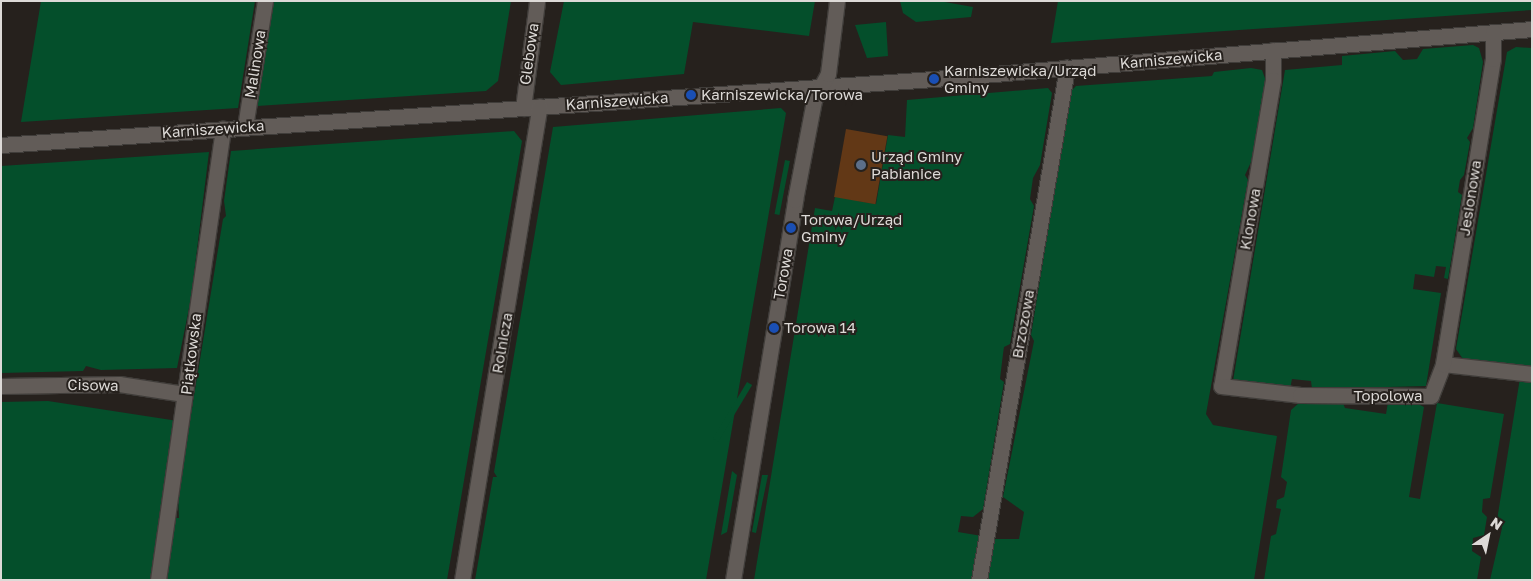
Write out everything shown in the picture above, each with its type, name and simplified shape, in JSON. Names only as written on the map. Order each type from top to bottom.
[{"type":"street","name":"Malinowa","points":[[244,127],[265,1]]},
{"type":"street","name":"Glebowa","points":[[523,108],[537,1]]},
{"type":"street","name":"Torowa","points":[[732,580],[807,136],[814,100],[824,87],[830,62],[837,1]]},
{"type":"street","name":"Karniszewicka","points":[[1,145],[824,87],[1532,29]]},
{"type":"street","name":"Jesionowa","points":[[1443,364],[1494,59],[1493,32]]},
{"type":"street","name":"Klonowa","points":[[1222,386],[1273,80],[1273,50]]},
{"type":"street","name":"Brzozowa","points":[[979,580],[1067,68]]},
{"type":"street","name":"Rolnicza","points":[[462,580],[540,106]]},
{"type":"street","name":"Piątkowska","points":[[158,580],[185,411],[184,394],[223,129]]},
{"type":"street","points":[[1443,364],[1532,374]]},
{"type":"street","name":"Topolowa","points":[[1222,386],[1300,395],[1431,396],[1443,364]]},
{"type":"street","name":"Cisowa","points":[[1,386],[110,384],[184,394]]},
{"type":"green space","points":[[41,1],[255,1],[238,108],[21,122]]},
{"type":"green space","points":[[273,1],[511,1],[498,81],[486,91],[257,106]]},
{"type":"green space","points":[[564,1],[815,1],[809,36],[693,22],[684,74],[561,85],[550,72]]},
{"type":"green space","points":[[900,1],[939,1],[973,7],[971,17],[916,22],[903,13]]},
{"type":"green space","points":[[1058,1],[1532,1],[1532,10],[1051,43]]},
{"type":"green space","points":[[886,22],[888,56],[867,58],[855,25]]},
{"type":"green space","points":[[1473,45],[1479,48],[1483,62],[1473,128],[1467,138],[1470,142],[1464,175],[1460,180],[1458,192],[1462,195],[1448,279],[1444,278],[1446,267],[1436,266],[1434,277],[1415,274],[1413,289],[1441,293],[1426,386],[1312,389],[1311,381],[1292,379],[1290,389],[1233,381],[1285,70],[1342,65],[1342,56],[1395,51],[1403,60],[1417,59],[1423,49]]},
{"type":"green space","points":[[1516,47],[1532,48],[1532,367],[1463,359],[1456,349],[1507,52]]},
{"type":"green space","points":[[1251,68],[1262,70],[1266,81],[1251,162],[1245,175],[1248,180],[1206,414],[1213,425],[1277,436],[1254,580],[986,580],[993,539],[1019,539],[1024,512],[1003,497],[1034,341],[1031,335],[1071,91],[1076,86],[1212,76],[1214,72]]},
{"type":"green space","points":[[1048,88],[1052,93],[1040,165],[1033,178],[1030,199],[1034,206],[1010,344],[1004,347],[1000,379],[1004,382],[983,509],[973,517],[961,516],[958,532],[982,536],[975,580],[754,580],[815,208],[832,211],[835,197],[858,197],[858,201],[876,204],[888,135],[905,137],[907,100]]},
{"type":"green space","points":[[781,108],[786,113],[706,580],[475,580],[493,477],[497,477],[494,472],[553,127]]},
{"type":"green space","points":[[514,131],[522,141],[447,580],[165,580],[175,518],[179,518],[178,494],[223,219],[226,216],[224,201],[231,151]]},
{"type":"green space","points":[[209,152],[191,298],[177,368],[101,370],[86,366],[83,371],[1,373],[1,166]]},
{"type":"green space","points":[[785,160],[790,161],[779,215],[775,214]]},
{"type":"green space","points":[[1520,378],[1532,378],[1532,580],[1490,580],[1502,528],[1497,520]]},
{"type":"green space","points":[[747,382],[752,385],[718,442],[713,439]]},
{"type":"green space","points":[[48,401],[178,421],[152,580],[1,580],[1,402]]},
{"type":"green space","points":[[1388,402],[1414,402],[1424,407],[1409,497],[1420,499],[1437,403],[1504,414],[1490,498],[1483,499],[1482,512],[1487,517],[1484,535],[1473,538],[1472,551],[1481,557],[1477,580],[1264,580],[1271,536],[1276,534],[1281,509],[1276,508],[1277,500],[1284,497],[1287,482],[1281,477],[1291,410],[1299,403],[1343,403],[1345,408],[1386,414]]},
{"type":"green space","points":[[732,471],[737,475],[727,532],[721,535]]},
{"type":"green space","points":[[762,475],[768,475],[756,533],[752,532]]},
{"type":"building","name":"Urząd Gminy Pabianice","points":[[846,129],[887,136],[875,204],[834,197]]},
{"type":"place","name":"Karniszewicka/Urząd Gminy","points":[[934,79]]},
{"type":"place","name":"Karniszewicka/Torowa","points":[[691,95]]},
{"type":"place","name":"Urząd Gminy Pabianice","points":[[861,165]]},
{"type":"place","name":"Torowa/Urząd Gminy","points":[[791,228]]},
{"type":"place","name":"Torowa 14","points":[[774,328]]}]
